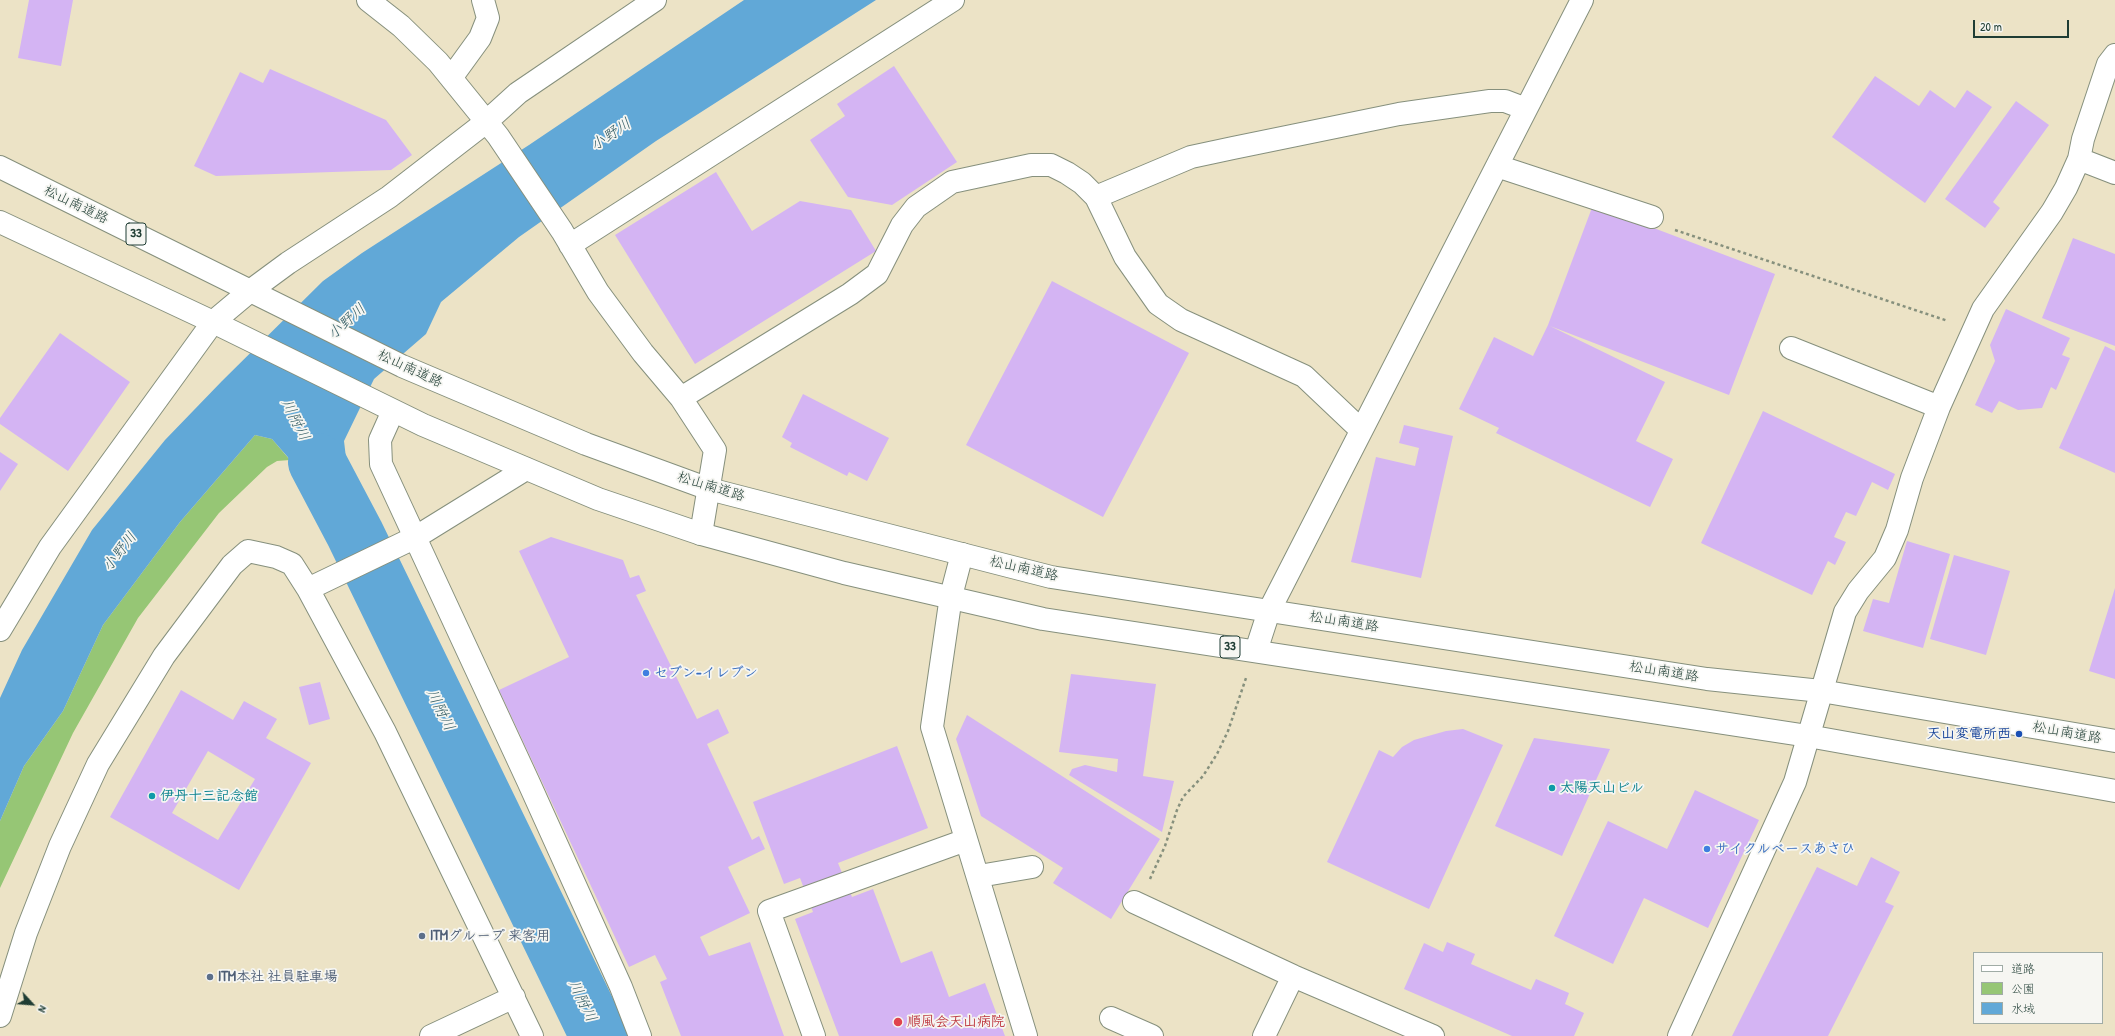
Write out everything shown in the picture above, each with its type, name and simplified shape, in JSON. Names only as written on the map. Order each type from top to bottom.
[{"type":"main road","points":[[368,0],[401,26],[438,62],[492,129],[566,238],[598,292],[643,353],[681,398],[714,450],[701,534]]},
{"type":"main road","points":[[451,78],[480,38],[488,18],[483,0]]},
{"type":"main road","points":[[0,630],[50,547],[214,322],[250,291],[288,263],[492,129],[518,93],[655,0]]},
{"type":"main road","points":[[566,238],[953,0]]},
{"type":"main road","points":[[1256,651],[1269,610],[1582,0]]},
{"type":"main road","points":[[1679,1036],[1795,782],[1845,612],[1858,590],[1885,558],[1897,530],[1912,478],[1939,407],[1973,330],[1993,293],[2052,212],[2066,188],[2079,158],[2083,139],[2108,64],[2115,55]]},
{"type":"main road","points":[[1096,197],[1191,157],[1399,114],[1490,101],[1504,101],[1526,109]]},
{"type":"main road","points":[[2079,158],[2115,173]]},
{"type":"main road","points":[[681,398],[850,294],[876,274],[902,225],[916,207],[952,182],[1031,165],[1051,165],[1082,183],[1096,197],[1125,257],[1158,304],[1181,320],[1304,376],[1361,430]]},
{"type":"main road","points":[[1497,166],[1652,217]]},
{"type":"main road","name":"松山南道路","points":[[0,167],[402,366],[586,444],[709,489],[1051,577],[1707,679],[1821,691],[2115,741]]},
{"type":"main road","name":"33","points":[[0,222],[214,322],[393,411],[598,499],[701,534],[844,573],[951,596],[1043,619],[1808,736],[2115,790]]},
{"type":"main road","points":[[1791,348],[1939,407]]},
{"type":"main road","points":[[393,411],[380,440],[381,464],[413,538],[541,810],[640,1036]]},
{"type":"main road","points":[[308,589],[413,538],[526,469]]},
{"type":"main road","points":[[0,1016],[26,933],[60,846],[98,764],[164,656],[232,565],[248,552],[276,557],[292,564],[308,589],[385,732],[532,1036]]},
{"type":"main road","points":[[962,554],[951,596],[932,727],[966,840],[979,876],[1026,1036]]},
{"type":"main road","points":[[814,1036],[769,911],[966,840]]},
{"type":"main road","points":[[979,876],[1032,867]]},
{"type":"main road","points":[[1134,902],[1293,976],[1433,1036]]},
{"type":"main road","points":[[1264,1036],[1293,976]]},
{"type":"main road","points":[[431,1036],[514,997]]},
{"type":"main road","points":[[1111,1018],[1152,1036]]},
{"type":"path","points":[[1652,217],[1658,225],[1973,330]]},
{"type":"path","points":[[1134,902],[1154,874],[1183,797],[1203,776],[1217,754],[1228,731],[1256,651]]},
{"type":"green space","points":[[255,435],[272,439],[290,460],[277,461],[267,467],[219,513],[138,618],[73,733],[0,888],[0,821],[24,766],[63,711],[103,625],[180,522]]},
{"type":"water","name":"小野川","points":[[744,0],[876,0],[656,141],[519,237],[441,302],[426,334],[374,379],[344,441],[355,534],[272,439],[255,435],[180,522],[103,625],[63,711],[24,766],[0,821],[0,698],[22,650],[92,530],[165,440],[323,281],[362,253],[529,145]]},
{"type":"building","points":[[29,0],[73,0],[61,66],[18,58]]},
{"type":"building","points":[[894,66],[957,162],[892,205],[848,197],[810,140],[845,116],[837,104]]},
{"type":"building","points":[[270,69],[386,120],[412,155],[391,170],[216,176],[194,166],[240,72],[263,83]]},
{"type":"building","points":[[1875,76],[1919,106],[1930,90],[1955,108],[1967,90],[1992,107],[1925,203],[1832,137]]},
{"type":"building","points":[[2016,101],[2049,125],[1993,202],[2000,208],[1985,228],[1945,199]]},
{"type":"building","points":[[716,172],[752,231],[800,201],[851,210],[876,251],[695,364],[615,235]]},
{"type":"building","points":[[1593,205],[1775,274],[1729,395],[1550,326],[1665,382],[1636,441],[1673,459],[1650,507],[1496,433],[1499,428],[1459,409],[1494,337],[1533,356],[1548,325]]},
{"type":"building","points":[[2073,238],[2115,254],[2115,346],[2042,318]]},
{"type":"building","points":[[1052,281],[1189,353],[1103,517],[966,445]]},
{"type":"building","points":[[2006,309],[2070,338],[2062,355],[2070,358],[2056,390],[2051,387],[2042,408],[2018,410],[1999,401],[1992,413],[1975,405],[1995,361],[1990,345]]},
{"type":"building","points":[[60,333],[130,382],[68,471],[0,424],[0,418]]},
{"type":"building","points":[[2105,346],[2115,351],[2115,473],[2059,448]]},
{"type":"building","points":[[803,394],[889,438],[867,481],[849,472],[847,476],[790,447],[792,443],[782,437]]},
{"type":"building","points":[[1763,411],[1895,474],[1888,490],[1872,482],[1856,516],[1846,512],[1834,537],[1846,542],[1835,565],[1828,561],[1812,595],[1701,543]]},
{"type":"building","points":[[1404,425],[1453,436],[1421,578],[1351,562],[1376,457],[1415,466],[1419,448],[1399,443]]},
{"type":"building","points":[[0,452],[18,464],[0,491]]},
{"type":"building","points":[[551,537],[623,560],[630,578],[639,575],[646,591],[636,595],[697,719],[718,709],[729,733],[707,744],[752,840],[759,836],[765,849],[728,867],[750,913],[700,937],[709,956],[750,942],[784,1036],[681,1036],[660,982],[667,979],[655,955],[629,967],[499,690],[569,657],[519,551]]},
{"type":"building","points":[[1907,541],[1950,554],[1923,648],[1863,631],[1873,599],[1889,603]]},
{"type":"building","points":[[1954,555],[2010,571],[1986,655],[1930,639]]},
{"type":"building","points":[[2115,588],[2115,679],[2089,671]]},
{"type":"building","points":[[1071,674],[1156,684],[1143,776],[1174,781],[1162,832],[1069,775],[1072,769],[1085,765],[1117,772],[1118,759],[1059,752]]},
{"type":"building","points":[[320,682],[330,719],[309,725],[299,687]]},
{"type":"building","name":"伊丹十三記念館","points":[[181,690],[233,720],[244,701],[277,719],[266,738],[311,763],[239,890],[110,817]],"holes":[[[208,751],[255,779],[218,840],[172,813]]]},
{"type":"building","points":[[967,715],[1160,839],[1111,919],[1053,883],[1063,868],[981,816],[956,739]]},
{"type":"building","points":[[1463,729],[1503,745],[1429,909],[1327,862],[1379,750],[1393,757],[1402,747],[1414,740],[1446,731]]},
{"type":"building","name":"太陽天山ビル","points":[[1534,738],[1610,749],[1562,856],[1495,826]]},
{"type":"building","points":[[897,746],[928,828],[838,863],[852,897],[873,889],[901,963],[932,951],[949,997],[985,983],[1005,1036],[839,1036],[795,919],[813,912],[800,878],[784,884],[753,802]]},
{"type":"building","points":[[1695,790],[1759,820],[1708,928],[1644,898],[1613,964],[1554,936],[1608,821],[1667,849]]},
{"type":"building","points":[[1871,857],[1900,872],[1885,902],[1894,906],[1828,1036],[1732,1036],[1817,867],[1857,886]]},
{"type":"building","points":[[1447,942],[1475,954],[1471,964],[1531,990],[1536,979],[1569,993],[1565,1004],[1584,1013],[1574,1036],[1512,1036],[1404,989],[1424,943],[1443,952]]},
{"type":"waterway","name":"川附川","points":[[317,462],[355,534],[599,1036]]},
{"type":"place","name":"セブン-イレブン","points":[[646,673]]},
{"type":"place","name":"天山変電所西","points":[[2019,734]]},
{"type":"place","name":"太陽天山ビル","points":[[1552,788]]},
{"type":"place","name":"伊丹十三記念館","points":[[152,796]]},
{"type":"place","name":"サイクルベースあさひ","points":[[1707,849]]},
{"type":"place","name":"ITMグループ 来客用","points":[[422,936]]},
{"type":"place","name":"ITM本社 社員駐車場","points":[[210,977]]},
{"type":"place","name":"順風会天山病院","points":[[898,1022]]}]
